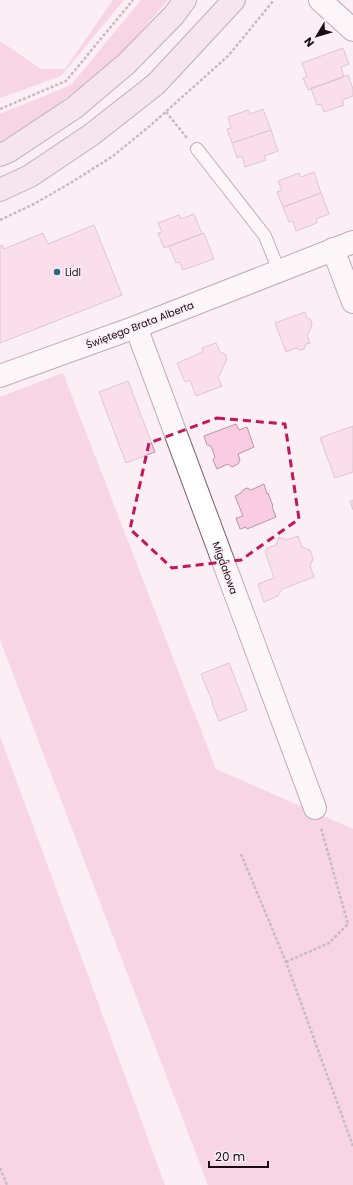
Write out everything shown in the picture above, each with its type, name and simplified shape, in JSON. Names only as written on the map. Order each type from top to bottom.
[{"type":"main road","points":[[0,155],[9,151],[74,108],[126,64],[174,15],[185,0]]},
{"type":"main road","points":[[0,190],[30,176],[91,136],[156,84],[234,0]]},
{"type":"street","points":[[320,0],[353,30]]},
{"type":"street","points":[[343,246],[353,302]]},
{"type":"street","name":"Świętego Brata Alberta","points":[[0,376],[136,327],[343,246]]},
{"type":"street","name":"Migdałowa","points":[[136,327],[315,808]]},
{"type":"lane","points":[[197,149],[266,236],[279,271]]},
{"type":"path","points":[[0,109],[66,81],[133,0]]},
{"type":"path","points":[[166,112],[197,149]]},
{"type":"path","points":[[286,962],[329,943],[348,924],[315,808]]},
{"type":"path","points":[[241,854],[286,962],[353,1146]]},
{"type":"path","points":[[0,1168],[6,1185]]},
{"type":"highlighted area","points":[[217,418],[285,424],[299,519],[241,560],[172,568],[130,529],[149,443]]},
{"type":"shaded area","points":[[113,0],[124,0],[61,76],[0,98],[0,41],[41,69],[65,69]]},
{"type":"shaded area","points":[[141,0],[168,0],[136,37],[100,71],[52,109],[0,142],[0,114],[71,85]]},
{"type":"shaded area","points":[[63,373],[216,769],[353,829],[353,1185],[208,1185],[0,640],[0,397]]},
{"type":"shaded area","points":[[0,736],[165,1185],[0,1185]]},
{"type":"building","points":[[343,48],[349,64],[341,67],[344,77],[308,90],[303,78],[307,77],[302,63]]},
{"type":"building","points":[[348,75],[353,89],[353,96],[342,100],[344,105],[324,112],[321,104],[317,105],[311,88]]},
{"type":"building","points":[[263,109],[271,130],[232,143],[227,129],[231,128],[228,117],[248,110],[250,114]]},
{"type":"building","points":[[271,130],[278,151],[264,156],[266,160],[245,167],[242,156],[237,158],[232,143]]},
{"type":"building","points":[[314,172],[321,193],[283,207],[277,192],[282,190],[278,181],[299,173],[301,177]]},
{"type":"building","points":[[321,193],[329,214],[316,219],[317,223],[296,231],[293,221],[289,222],[283,207]]},
{"type":"building","points":[[194,214],[202,234],[164,248],[158,233],[162,232],[158,223],[179,215],[181,219]]},
{"type":"building","name":"Lidl","points":[[94,225],[122,295],[0,343],[0,246],[2,245],[4,249],[43,233],[48,244]]},
{"type":"building","points":[[204,233],[214,259],[183,270],[180,262],[176,263],[169,246]]},
{"type":"building","points":[[305,312],[307,318],[311,320],[312,325],[307,336],[310,343],[306,344],[304,349],[300,350],[296,348],[286,352],[275,323]]},
{"type":"building","points":[[216,343],[220,352],[225,354],[227,359],[218,378],[222,386],[196,396],[190,380],[185,382],[177,363],[203,352],[202,348]]},
{"type":"building","points":[[128,381],[155,452],[126,463],[99,392]]},
{"type":"building","points":[[236,424],[239,430],[247,427],[254,447],[238,454],[240,460],[238,464],[232,467],[228,464],[217,469],[213,460],[215,457],[211,446],[207,445],[204,436]]},
{"type":"building","points":[[353,426],[353,472],[335,478],[320,438]]},
{"type":"building","points":[[264,484],[276,517],[247,529],[246,527],[240,529],[236,518],[243,516],[235,496],[247,488],[251,490]]},
{"type":"building","points":[[353,500],[353,510],[350,501]]},
{"type":"building","points":[[298,536],[302,547],[310,550],[313,559],[310,566],[314,577],[282,589],[278,596],[264,602],[258,584],[274,578],[265,551],[267,548],[276,545],[279,537],[286,540]]},
{"type":"building","points":[[229,663],[247,710],[219,721],[201,674]]},
{"type":"place","name":"Lidl","points":[[57,272]]}]
